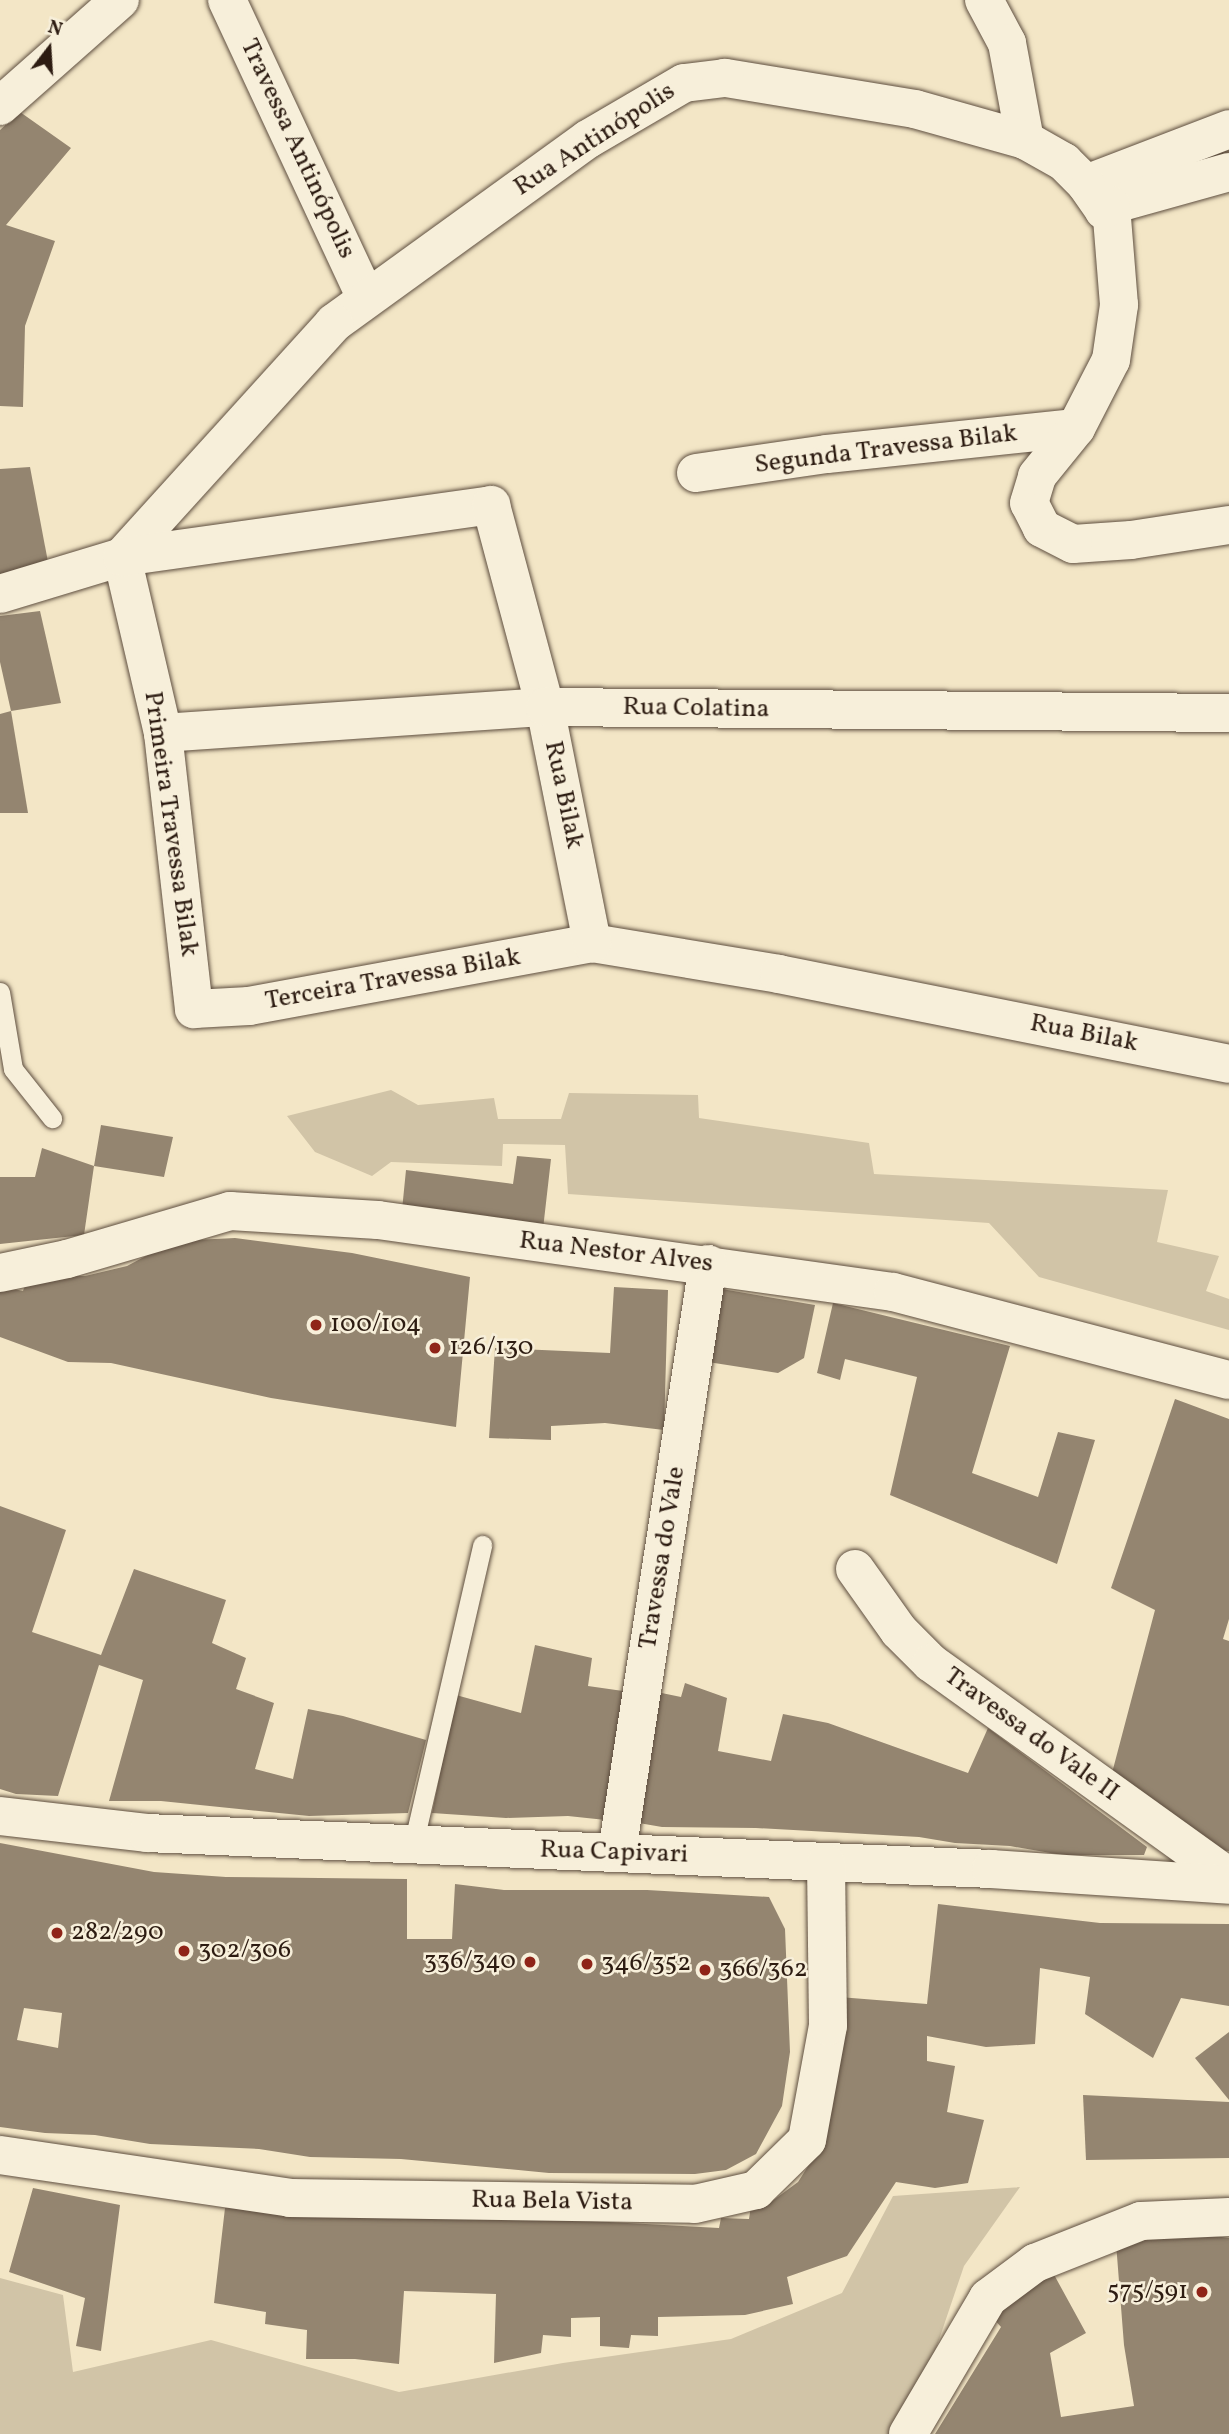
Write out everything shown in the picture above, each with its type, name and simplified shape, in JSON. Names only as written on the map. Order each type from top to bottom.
[{"type":"street","points":[[0,106],[120,0]]},
{"type":"street","name":"Travessa Antinópolis","points":[[228,0],[366,298]]},
{"type":"street","points":[[984,0],[1007,43],[1025,140]]},
{"type":"street","name":"Rua Antinópolis","points":[[122,557],[334,323],[588,139],[684,83],[724,78],[915,109],[1025,140],[1064,162],[1099,195]]},
{"type":"street","points":[[1099,195],[1229,129]]},
{"type":"street","points":[[1099,195],[1229,172]]},
{"type":"street","points":[[1099,195],[1119,305],[1111,360],[1076,428],[1037,476],[1029,503],[1042,528],[1073,544],[1131,540],[1229,525]]},
{"type":"street","name":"Segunda Travessa Bilak","points":[[696,473],[827,454],[1076,428]]},
{"type":"street","name":"Rua Bilak","points":[[0,594],[122,557],[491,505],[545,707],[592,943],[779,974],[1229,1064]]},
{"type":"street","name":"Primeira Travessa Bilak","points":[[122,557],[163,733],[194,1009]]},
{"type":"street","name":"Rua Colatina","points":[[163,733],[545,707],[1229,713]]},
{"type":"street","name":"Terceira Travessa Bilak","points":[[194,1009],[249,1006],[592,943]]},
{"type":"street","name":"Rua Nestor Alves","points":[[0,1273],[67,1259],[230,1210],[378,1220],[552,1246],[708,1264],[893,1292],[1229,1381]]},
{"type":"street","name":"Travessa do Vale","points":[[617,1852],[708,1264]]},
{"type":"street","name":"Travessa do Vale II","points":[[855,1569],[899,1632],[931,1663],[1229,1877]]},
{"type":"street","name":"Rua Capivari","points":[[0,1816],[147,1833],[991,1869],[1229,1885]]},
{"type":"street","name":"Rua Bela Vista","points":[[0,2155],[290,2198],[695,2204],[756,2190],[807,2140],[828,2026],[826,1863]]},
{"type":"street","points":[[908,2434],[988,2298],[1035,2263],[1141,2221],[1229,2217]]},
{"type":"lane","points":[[0,992],[13,1069],[52,1118]]},
{"type":"lane","points":[[413,1845],[482,1545]]},
{"type":"shaded area","points":[[391,1090],[418,1105],[494,1098],[498,1119],[561,1119],[569,1093],[698,1095],[699,1118],[869,1143],[874,1174],[1168,1190],[1157,1242],[1219,1256],[1206,1291],[1229,1299],[1229,1330],[1039,1277],[989,1223],[568,1194],[565,1145],[503,1144],[502,1166],[391,1162],[372,1176],[315,1152],[287,1116]]},
{"type":"shaded area","points":[[1020,2187],[964,2266],[907,2434],[0,2434],[0,2278],[63,2295],[73,2372],[211,2340],[399,2392],[563,2363],[731,2339],[842,2293],[893,2196]]},
{"type":"building","points":[[20,112],[71,148],[6,225],[55,241],[25,326],[23,407],[0,406],[0,130]]},
{"type":"building","points":[[30,467],[48,562],[0,574],[0,469]]},
{"type":"building","points":[[40,611],[61,703],[11,711],[0,662],[0,616]]},
{"type":"building","points":[[11,711],[28,813],[0,813],[0,714]]},
{"type":"building","points":[[101,1125],[173,1137],[164,1177],[94,1166]]},
{"type":"building","points":[[42,1148],[94,1166],[84,1235],[0,1244],[0,1177],[35,1177]]},
{"type":"building","points":[[517,1156],[551,1159],[543,1229],[402,1210],[406,1170],[513,1184]]},
{"type":"building","points":[[235,1238],[352,1253],[470,1277],[456,1427],[271,1398],[111,1363],[68,1362],[0,1337],[0,1286],[23,1291],[28,1276],[85,1276],[127,1266],[174,1241]]},
{"type":"building","points":[[614,1287],[668,1290],[664,1430],[605,1423],[551,1426],[551,1440],[489,1438],[495,1348],[610,1353]]},
{"type":"building","points":[[716,1288],[815,1305],[804,1358],[778,1373],[708,1362]]},
{"type":"building","points":[[833,1303],[1010,1346],[972,1473],[1038,1497],[1058,1432],[1095,1440],[1057,1564],[890,1495],[917,1377],[845,1359],[840,1380],[817,1373]]},
{"type":"building","points":[[1175,1399],[1229,1419],[1229,1619],[1223,1639],[1229,1641],[1229,1851],[1210,1850],[1112,1773],[1155,1610],[1111,1588]]},
{"type":"building","points":[[0,1506],[66,1530],[32,1632],[101,1655],[134,1569],[226,1600],[212,1643],[246,1658],[236,1689],[274,1703],[255,1769],[293,1779],[308,1709],[343,1716],[426,1740],[408,1813],[309,1816],[161,1801],[109,1801],[143,1680],[99,1665],[58,1796],[16,1794],[0,1789]]},
{"type":"building","points":[[535,1645],[592,1658],[588,1686],[630,1692],[615,1821],[568,1816],[506,1818],[432,1813],[456,1695],[521,1713]]},
{"type":"building","points":[[685,1683],[727,1698],[718,1751],[771,1761],[783,1714],[828,1723],[968,1773],[988,1728],[1147,1847],[1144,1855],[1062,1855],[1010,1846],[955,1843],[919,1837],[756,1828],[662,1827],[633,1822],[652,1691],[681,1697]]},
{"type":"building","points":[[0,1843],[154,1872],[226,1877],[407,1879],[407,1939],[452,1939],[455,1884],[504,1890],[647,1890],[769,1897],[785,1929],[790,2052],[782,2106],[756,2154],[726,2170],[695,2174],[549,2173],[401,2159],[310,2157],[259,2149],[150,2144],[95,2135],[45,2133],[0,2127]],"holes":[[[24,2008],[62,2013],[58,2048],[17,2040]]]},
{"type":"building","points":[[938,1904],[1100,1923],[1229,1924],[1229,2006],[1181,1998],[1153,2058],[1085,2014],[1090,1977],[1040,1968],[1035,2044],[986,2047],[927,2036],[927,2061],[955,2066],[947,2112],[984,2120],[968,2183],[935,2188],[896,2182],[847,2256],[787,2277],[793,2304],[745,2315],[658,2317],[658,2336],[631,2335],[629,2348],[600,2346],[600,2317],[571,2318],[571,2337],[543,2335],[541,2353],[494,2363],[496,2294],[404,2291],[399,2364],[355,2359],[306,2359],[307,2330],[265,2324],[266,2312],[214,2303],[225,2208],[501,2216],[719,2228],[721,2218],[749,2219],[751,2206],[771,2202],[798,2182],[819,2149],[833,2106],[839,1997],[927,2004]]},
{"type":"building","points":[[1229,2032],[1229,2100],[1195,2058]]},
{"type":"building","points":[[1083,2095],[1229,2102],[1229,2158],[1086,2160]]},
{"type":"building","points":[[33,2188],[120,2205],[101,2351],[76,2346],[85,2298],[9,2272]]},
{"type":"building","points":[[1186,2232],[1229,2238],[1229,2434],[935,2434],[1001,2327],[993,2318],[1052,2271],[1086,2333],[1050,2353],[1061,2417],[1134,2406],[1124,2345],[1116,2243]]},
{"type":"place","name":"100/104","points":[[316,1325]]},
{"type":"place","name":"126/130","points":[[435,1348]]},
{"type":"place","name":"282/290","points":[[57,1933]]},
{"type":"place","name":"302/306","points":[[184,1951]]},
{"type":"place","name":"336/340","points":[[530,1962]]},
{"type":"place","name":"346/352","points":[[587,1964]]},
{"type":"place","name":"366/362","points":[[705,1970]]},
{"type":"place","name":"575/591","points":[[1202,2292]]}]
